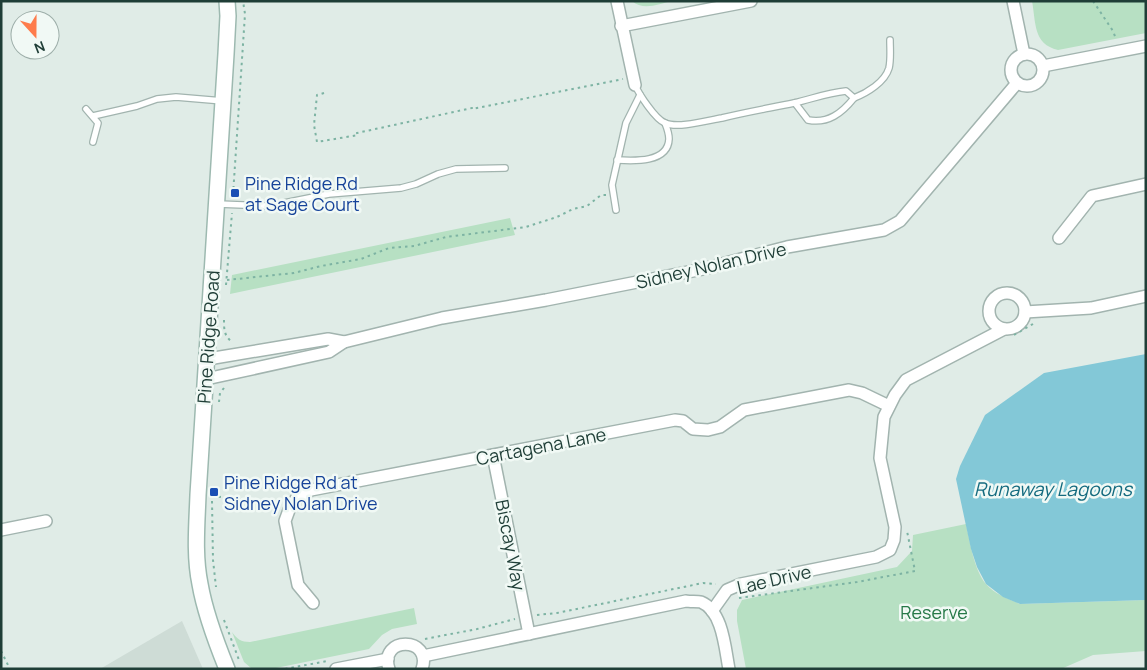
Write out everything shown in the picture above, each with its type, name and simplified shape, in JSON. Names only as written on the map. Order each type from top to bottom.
[{"type":"street","name":"Pine Ridge Road","points":[[227,1],[228,16],[206,379],[205,496],[197,551],[199,583],[212,629],[233,665]]},
{"type":"street","points":[[616,1],[636,86]]},
{"type":"street","points":[[621,26],[751,1]]},
{"type":"street","points":[[1013,1],[1024,54]]},
{"type":"street","points":[[1043,66],[1146,46]]},
{"type":"street","points":[[1024,54],[1034,55],[1043,66],[1043,76],[1036,84],[1027,86],[1018,83],[1014,79],[1011,69],[1015,59],[1024,54]]},
{"type":"street","name":"Sidney Nolan Drive","points":[[206,379],[329,352],[344,342],[442,318],[703,270],[787,246],[884,230],[900,221],[1018,83]]},
{"type":"street","points":[[1059,238],[1092,196],[1146,184]]},
{"type":"street","points":[[1006,292],[1018,296],[1022,300],[1025,312],[1024,318],[1016,327],[1008,332],[994,325],[991,320],[988,308],[994,297],[1006,292]]},
{"type":"street","points":[[1025,312],[1091,308],[1146,296]]},
{"type":"street","name":"Lae Drive","points":[[970,346],[991,320]]},
{"type":"street","name":"Lae Drive","points":[[712,611],[725,592],[741,584],[876,557],[890,550],[894,540],[895,527],[880,458],[884,416],[894,395],[906,380],[970,346],[1008,332]]},
{"type":"street","name":"Sidney Nolan Drive","points":[[208,359],[328,340],[344,342]]},
{"type":"street","name":"Cartagena Lane","points":[[289,510],[296,499],[311,490],[675,420],[683,421],[694,429],[708,430],[720,428],[744,410],[849,390],[862,393],[889,406]]},
{"type":"street","name":"Biscay Way","points":[[493,455],[529,634]]},
{"type":"street","points":[[289,510],[285,521],[298,585],[313,603]]},
{"type":"street","points":[[1,530],[46,522]]},
{"type":"street","points":[[423,656],[686,601],[701,602],[712,611],[720,623],[729,669]]},
{"type":"street","points":[[335,664],[389,664],[394,648],[405,643],[416,646],[423,656],[422,669]]},
{"type":"lane","points":[[796,103],[808,120],[819,122],[844,110],[854,98],[863,95],[878,84],[889,69],[890,40]]},
{"type":"lane","points":[[617,160],[637,162],[660,155],[668,148],[670,137],[665,123],[636,86]]},
{"type":"lane","points":[[616,210],[612,185],[636,86]]},
{"type":"lane","points":[[665,123],[679,125],[705,121],[796,103],[815,96],[836,92],[846,91],[854,98]]},
{"type":"lane","points":[[93,116],[137,106],[157,99],[176,97],[223,102]]},
{"type":"lane","points":[[86,109],[98,123],[93,142]]},
{"type":"lane","points":[[216,204],[269,206],[329,194],[401,188],[456,169],[505,168]]},
{"type":"path","points":[[226,290],[245,14],[242,1]]},
{"type":"path","points":[[1093,1],[1113,31],[1119,51]]},
{"type":"path","points":[[324,93],[317,95],[314,125],[317,142],[358,135],[357,133],[472,108],[636,86]]},
{"type":"path","points":[[226,280],[294,273],[321,266],[361,260],[389,248],[414,246],[446,237],[526,227],[557,217],[573,209],[587,206],[602,195],[613,194]]},
{"type":"path","points":[[224,320],[226,337],[236,345]]},
{"type":"path","points":[[1008,332],[1037,322]]},
{"type":"path","points":[[218,410],[220,393],[227,385]]},
{"type":"path","points":[[205,496],[213,488]]},
{"type":"path","points":[[205,496],[284,505],[289,510]]},
{"type":"path","points":[[205,496],[217,594]]},
{"type":"path","points":[[421,637],[425,639],[435,638],[502,624],[525,616],[557,613],[703,583],[714,583],[733,600],[916,572],[906,528]]},
{"type":"path","points":[[223,617],[237,650],[233,665]]},
{"type":"path","points":[[1,651],[10,669]]},
{"type":"path","points":[[285,669],[335,664]]},
{"type":"shaded area","points":[[182,621],[203,669],[100,669]]},
{"type":"green space","points":[[632,1],[672,1],[657,5],[641,6]]},
{"type":"green space","points":[[1032,1],[1146,1],[1146,33],[1058,50],[1044,43],[1040,38],[1035,25]]},
{"type":"green space","points":[[510,218],[515,235],[230,294],[232,275]]},
{"type":"green space","name":"Reserve","points":[[966,524],[978,571],[986,584],[993,591],[1020,604],[1146,600],[1146,651],[1093,655],[1061,669],[746,669],[737,621],[737,610],[742,600],[897,567],[912,551],[913,535]]},
{"type":"green space","points":[[414,608],[417,624],[392,629],[382,635],[369,649],[271,669],[251,668],[244,662],[232,632],[240,640],[250,642]]},
{"type":"water","name":"Runaway Lagoons","points":[[1146,354],[1146,600],[1020,604],[1003,597],[986,584],[977,567],[971,549],[956,479],[960,466],[985,415],[1044,373]]},
{"type":"place","name":"Pine Ridge Rd at Sage Court","points":[[235,193]]},
{"type":"place","name":"Pine Ridge Rd at Sidney Nolan Drive","points":[[214,492]]}]
